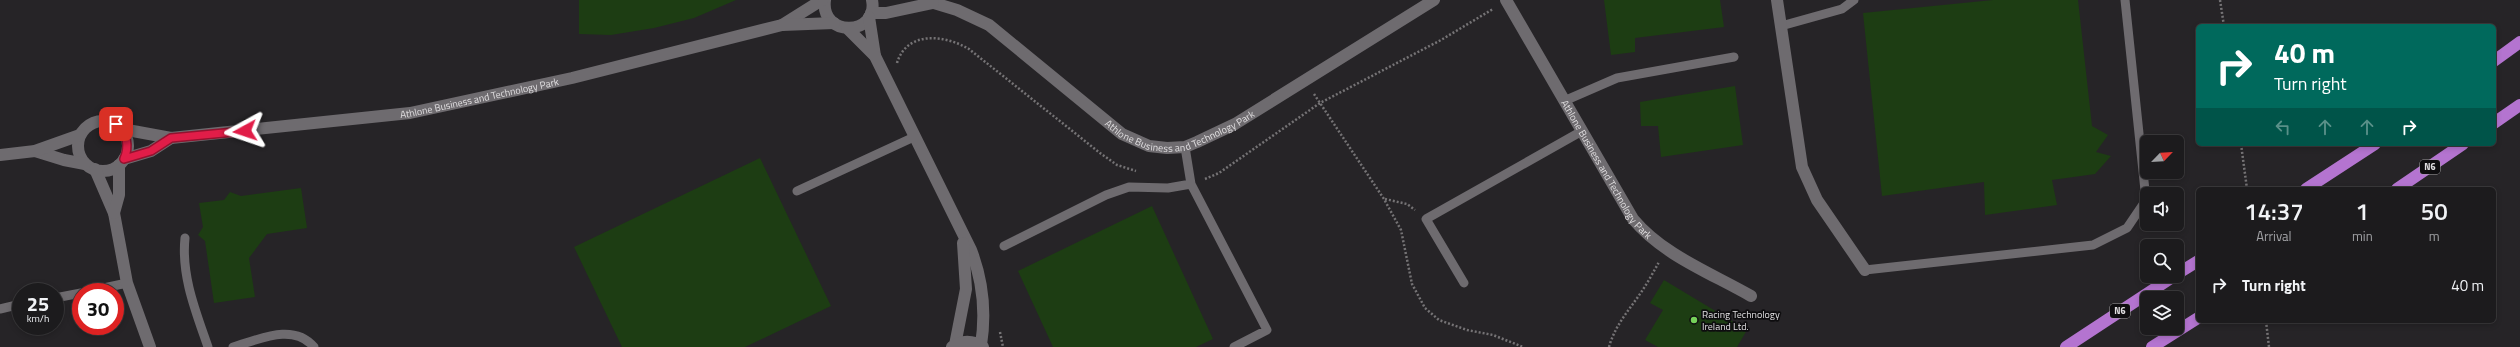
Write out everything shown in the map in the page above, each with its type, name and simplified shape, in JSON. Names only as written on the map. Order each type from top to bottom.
[{"type":"highway","points":[[2496,60],[2520,42]]},
{"type":"highway","points":[[2496,121],[2520,105]]},
{"type":"highway","points":[[2309,187],[2372,146]]},
{"type":"highway","name":"N6","points":[[2400,187],[2460,146]]},
{"type":"highway","name":"N6","points":[[2184,270],[2196,262]]},
{"type":"highway","name":"N6","points":[[2066,347],[2164,283]]},
{"type":"highway","points":[[2152,347],[2196,319]]},
{"type":"street","name":"Athlone Business and Technology Park","points":[[782,25],[822,0]]},
{"type":"street","points":[[825,0],[826,12],[834,23]]},
{"type":"street","name":"Athlone Business and Technology Park","points":[[872,0],[870,15],[875,56],[963,238],[971,250],[980,277],[984,330],[982,346],[964,342],[954,346]]},
{"type":"street","name":"Athlone Business and Technology Park","points":[[847,28],[861,25],[870,15],[886,13],[929,2],[957,10],[989,25],[1122,134],[1149,146],[1185,147],[1235,124],[1434,0]]},
{"type":"street","points":[[1777,0],[1802,167],[1817,200],[1865,270]]},
{"type":"street","name":"Athlone Business and Technology Park","points":[[1506,1],[1633,219],[1645,234],[1666,249],[1751,296]]},
{"type":"street","name":"Athlone Business and Technology Park","points":[[0,155],[35,150],[80,135],[92,123],[100,121],[116,124],[122,129],[171,138],[410,113],[579,76],[782,25],[834,23],[847,28],[875,56]]},
{"type":"street","points":[[114,213],[119,195],[122,162],[128,144],[122,129]]},
{"type":"street","points":[[80,135],[78,151],[90,166],[114,213],[127,283],[150,347]]},
{"type":"street","name":"Athlone Business and Technology Park","points":[[35,150],[64,160],[105,171],[122,162],[151,151],[171,138]]},
{"type":"street","name":"Athlone Business and Technology Park","points":[[954,346],[966,289],[963,238]]},
{"type":"lane","points":[[1781,26],[1842,9],[1854,0]]},
{"type":"lane","points":[[1865,270],[2093,246],[2127,228],[2146,200],[2124,0]]},
{"type":"lane","points":[[1564,101],[1617,78],[1734,57]]},
{"type":"lane","points":[[1464,283],[1426,219],[1582,131]]},
{"type":"lane","points":[[797,191],[914,137]]},
{"type":"lane","points":[[1185,147],[1191,184],[1267,330],[1234,347]]},
{"type":"lane","points":[[1004,246],[1106,195],[1129,187],[1168,188],[1191,184]]},
{"type":"lane","points":[[185,238],[183,256],[192,299],[208,347]]},
{"type":"lane","points":[[0,309],[12,306]]},
{"type":"lane","points":[[233,347],[284,332],[308,340],[314,347]]},
{"type":"path","points":[[2220,0],[2224,24]]},
{"type":"path","points":[[1191,184],[1219,173],[1320,102],[1440,40],[1506,1]]},
{"type":"path","points":[[898,71],[897,65],[900,55],[907,45],[916,40],[935,38],[956,41],[969,49],[1117,165],[1141,172]]},
{"type":"path","points":[[1305,80],[1384,199],[1401,230],[1405,259],[1412,284],[1425,308],[1439,320],[1467,330],[1493,335],[1523,347]]},
{"type":"path","points":[[2241,146],[2247,187]]},
{"type":"path","points":[[1384,199],[1407,204],[1426,219]]},
{"type":"path","points":[[1609,347],[1612,336],[1643,291],[1666,249]]},
{"type":"path","points":[[2266,323],[2269,347]]},
{"type":"path","points":[[998,325],[1003,347]]},
{"type":"building","points":[[579,0],[736,0],[694,18],[654,28],[611,35],[579,34]]},
{"type":"building","points":[[1604,0],[1720,0],[1724,27],[1635,38],[1635,52],[1611,55]]},
{"type":"building","points":[[1993,0],[2078,0],[2092,126],[2108,135],[2096,152],[2111,156],[2095,174],[2052,180],[2057,205],[1985,215],[1984,182],[1882,196],[1863,13]]},
{"type":"building","points":[[1735,86],[1743,145],[1661,157],[1658,126],[1641,126],[1640,102]]},
{"type":"building","points":[[760,158],[831,306],[745,347],[622,347],[574,247]]},
{"type":"building","points":[[301,188],[307,228],[267,234],[249,258],[255,297],[214,303],[205,241],[198,235],[203,227],[199,203],[224,200],[230,192],[241,196]]},
{"type":"building","points":[[1152,206],[1213,339],[1196,347],[1053,347],[1018,271]]},
{"type":"building","name":"Racing Technology Ireland Ltd.","points":[[1664,280],[1747,330],[1737,347],[1658,347],[1645,340],[1663,310],[1650,303]]},
{"type":"place","name":"Racing Technology Ireland Ltd.","points":[[1694,320]]},
{"type":"route","points":[[116,124],[122,129],[128,144],[124,159],[151,151],[171,138],[245,131]]}]
